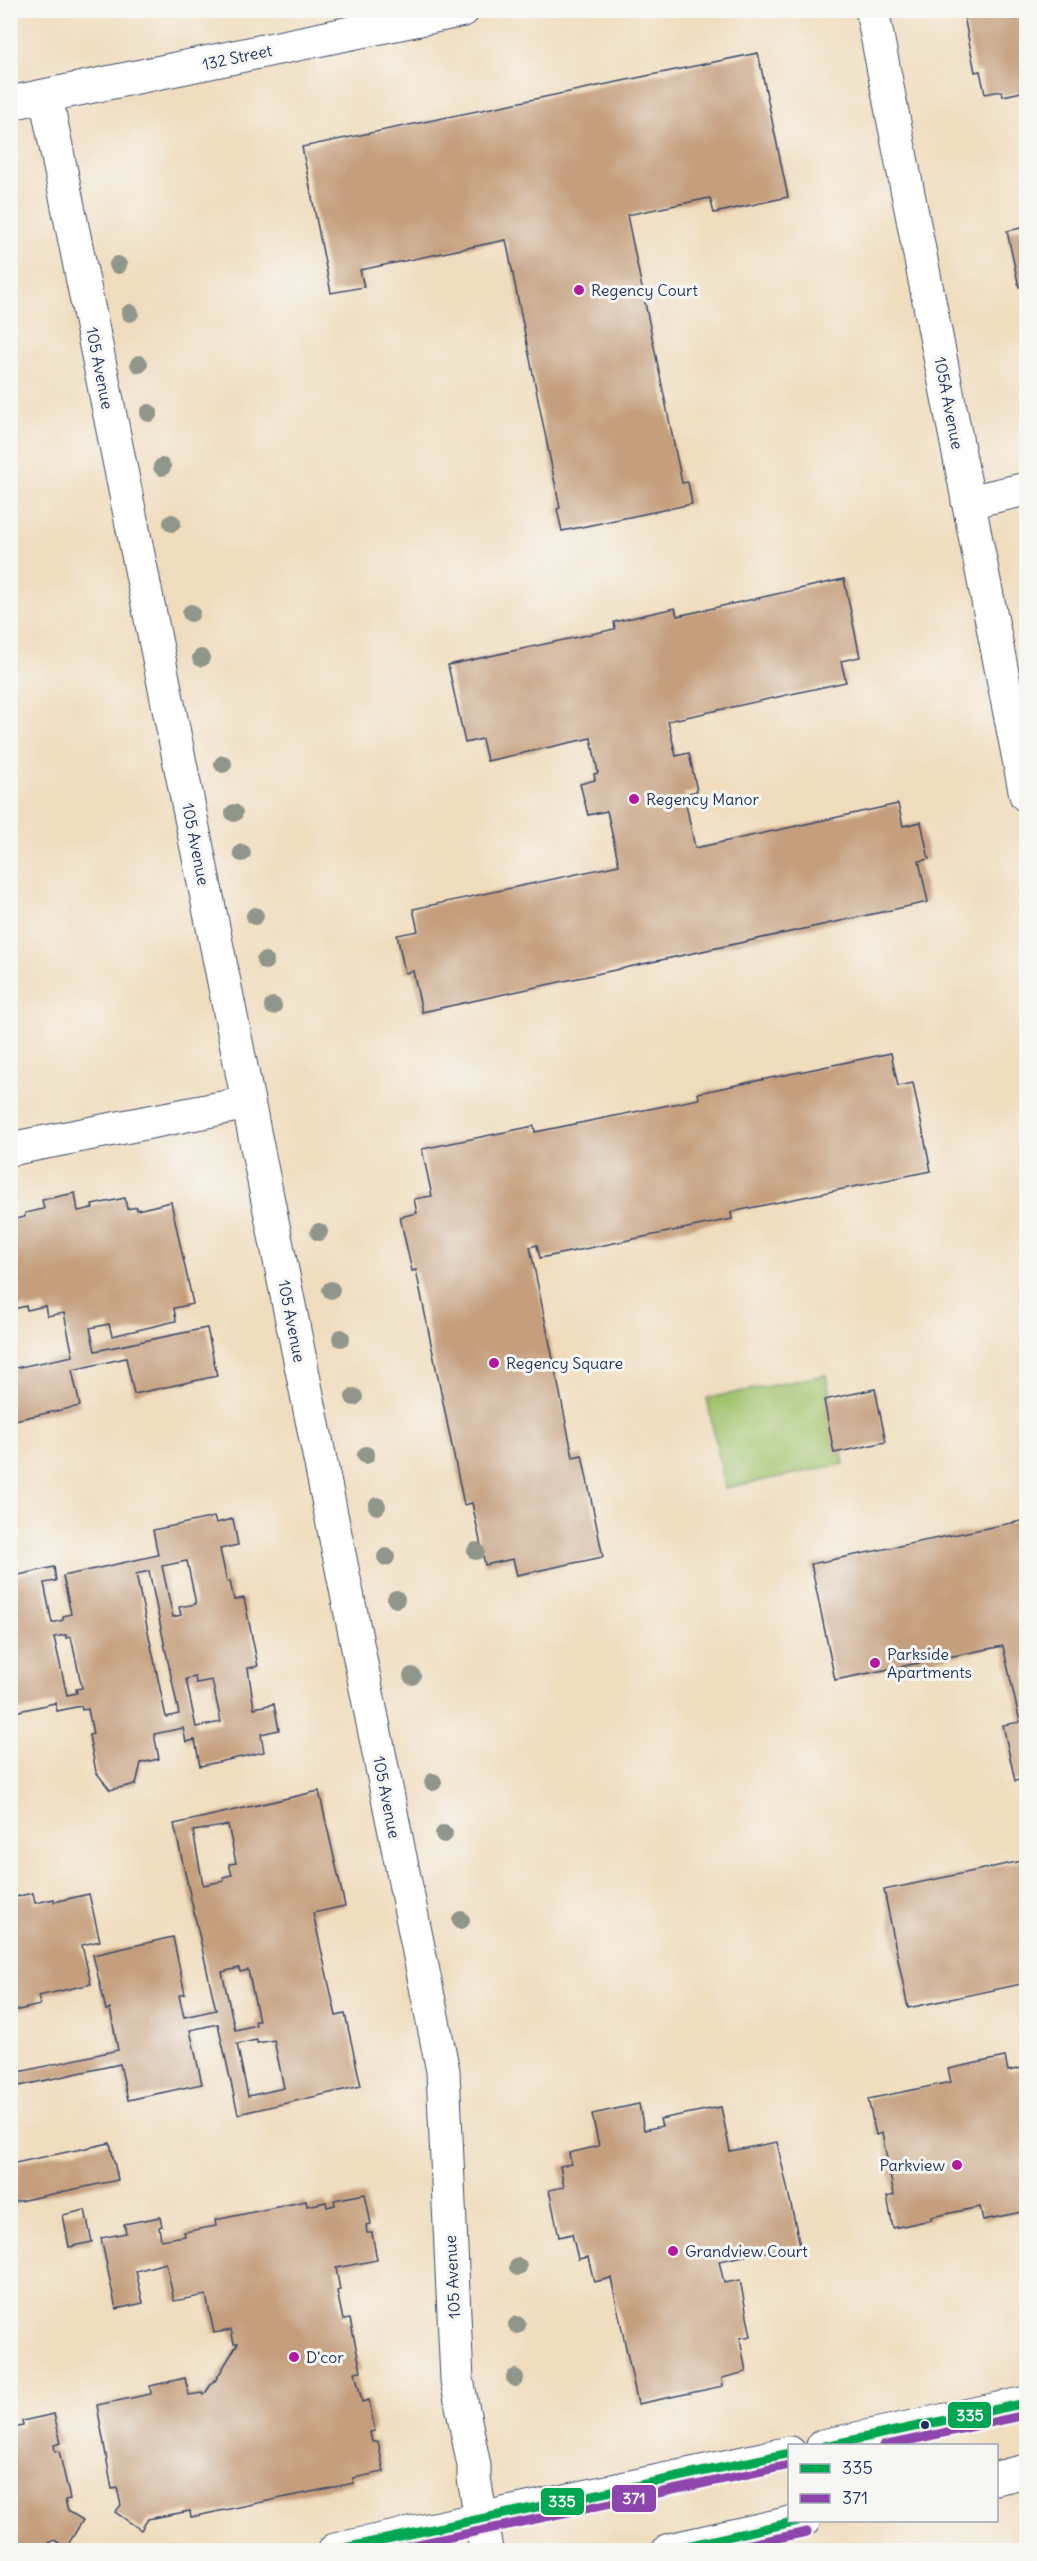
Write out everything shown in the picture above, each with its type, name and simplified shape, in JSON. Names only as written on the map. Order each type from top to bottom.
[{"type":"street","name":"132 Street","points":[[10,103],[464,10]]},
{"type":"street","name":"105A Avenue","points":[[872,10],[1026,795]]},
{"type":"street","name":"105 Avenue","points":[[46,97],[442,2070],[457,2380],[474,2466],[483,2535]]},
{"type":"street","points":[[968,502],[1026,489]]},
{"type":"street","points":[[10,1149],[248,1103]]},
{"type":"street","points":[[828,2444],[1026,2403]]},
{"type":"street","points":[[335,2550],[483,2535],[788,2453]]},
{"type":"street","points":[[998,2478],[1026,2471]]},
{"type":"street","points":[[669,2550],[795,2522]]},
{"type":"green space","points":[[826,1375],[844,1464],[725,1488],[707,1398]]},
{"type":"building","points":[[989,10],[1026,10],[1026,91],[1003,96],[1002,91],[985,94],[980,71],[975,72],[964,16]]},
{"type":"building","name":"Regency Court","points":[[758,53],[788,197],[714,213],[710,198],[627,215],[682,483],[688,482],[692,504],[562,531],[557,509],[560,508],[506,240],[360,270],[364,287],[331,293],[302,147]]},
{"type":"building","points":[[1026,227],[1026,286],[1019,287],[1007,231]]},
{"type":"building","name":"Regency Manor","points":[[844,579],[860,657],[841,661],[846,682],[668,721],[676,756],[689,753],[697,791],[684,794],[695,848],[898,804],[903,826],[921,822],[929,859],[919,861],[928,902],[422,1012],[413,971],[405,973],[397,935],[418,931],[413,909],[619,865],[607,811],[588,815],[580,784],[595,780],[594,774],[598,773],[591,738],[487,761],[482,739],[465,743],[448,665],[615,629],[614,622],[675,608],[677,616]]},
{"type":"building","name":"Regency Square","points":[[891,1053],[898,1086],[913,1083],[931,1171],[731,1212],[732,1219],[540,1258],[537,1245],[530,1247],[573,1457],[582,1455],[603,1557],[517,1575],[513,1559],[485,1565],[472,1503],[464,1505],[416,1270],[412,1271],[400,1217],[417,1213],[414,1199],[432,1196],[422,1149],[534,1126],[535,1132],[699,1099],[698,1093]]},
{"type":"building","points":[[75,1193],[78,1211],[93,1208],[92,1205],[125,1198],[127,1209],[137,1207],[137,1210],[171,1202],[193,1304],[174,1308],[176,1321],[112,1336],[109,1324],[90,1328],[95,1351],[207,1328],[217,1376],[134,1394],[126,1358],[72,1370],[80,1406],[10,1421],[10,1369],[73,1356],[64,1313],[47,1316],[45,1306],[27,1310],[26,1306],[10,1310],[10,1220],[25,1217],[25,1213],[44,1209],[42,1200]]},
{"type":"building","points":[[875,1389],[886,1442],[834,1453],[824,1400]]},
{"type":"building","points":[[214,1517],[216,1523],[233,1519],[238,1545],[220,1549],[227,1582],[230,1581],[234,1600],[244,1598],[258,1666],[248,1668],[254,1708],[274,1704],[279,1730],[261,1734],[264,1752],[200,1766],[195,1740],[186,1742],[183,1728],[154,1734],[159,1759],[141,1763],[136,1784],[110,1790],[96,1772],[89,1735],[93,1734],[88,1709],[82,1710],[81,1706],[57,1711],[55,1703],[10,1713],[10,1699],[16,1698],[10,1672],[10,1577],[54,1567],[56,1581],[44,1583],[52,1623],[63,1620],[63,1616],[71,1614],[63,1576],[158,1555],[153,1530]],"holes":[[[187,1561],[196,1604],[179,1607],[181,1615],[173,1617],[162,1566]],[[149,1571],[179,1714],[166,1717],[136,1574]],[[66,1635],[66,1638],[71,1637],[82,1688],[76,1689],[77,1693],[67,1695],[54,1637]],[[195,1677],[196,1683],[212,1680],[221,1722],[196,1727],[186,1679]]]},
{"type":"building","name":"Parkside Apartments","points":[[1026,1520],[1026,1779],[1015,1781],[1003,1725],[1020,1722],[1003,1646],[835,1680],[811,1564]]},
{"type":"building","points":[[319,1791],[345,1906],[313,1913],[336,2016],[345,2014],[361,2086],[238,2114],[218,2024],[190,2030],[202,2084],[128,2100],[120,2064],[10,2088],[10,2074],[118,2050],[110,2009],[106,2010],[93,1955],[173,1937],[185,1994],[179,1995],[184,2017],[216,2010],[174,1824]],"holes":[[[228,1825],[236,1863],[229,1864],[232,1875],[223,1877],[224,1881],[203,1885],[193,1831]],[[239,1968],[240,1972],[248,1970],[259,2021],[255,2021],[256,2025],[235,2030],[222,1972]],[[257,2040],[257,2043],[274,2040],[284,2088],[248,2096],[237,2044]]]},
{"type":"building","points":[[1026,1860],[1026,1983],[908,2008],[884,1890]]},
{"type":"building","points":[[33,1893],[35,1903],[54,1899],[54,1902],[89,1894],[100,1941],[82,1945],[91,1984],[38,1996],[40,2005],[10,2012],[10,1898]]},
{"type":"building","name":"Parkview","points":[[1005,2057],[1008,2071],[1026,2067],[1026,2211],[983,2220],[980,2207],[893,2228],[887,2197],[894,2195],[882,2133],[876,2135],[868,2099],[951,2082],[948,2069]]},
{"type":"building","name":"Grandview Court","points":[[639,2104],[644,2130],[662,2126],[660,2119],[721,2107],[730,2151],[777,2142],[800,2245],[719,2261],[724,2283],[740,2280],[751,2336],[740,2338],[746,2372],[722,2378],[723,2386],[638,2404],[611,2278],[594,2282],[588,2257],[578,2259],[572,2234],[559,2237],[549,2190],[564,2187],[560,2166],[571,2164],[569,2153],[599,2146],[592,2114]]},
{"type":"building","points":[[110,2143],[118,2180],[10,2203],[10,2164]]},
{"type":"building","name":"D'cor","points":[[365,2194],[371,2224],[366,2225],[367,2233],[372,2233],[377,2260],[336,2268],[340,2290],[337,2291],[343,2320],[350,2319],[361,2371],[355,2372],[362,2402],[369,2400],[375,2431],[370,2432],[372,2442],[378,2441],[384,2472],[353,2478],[354,2483],[191,2517],[190,2511],[148,2519],[141,2530],[115,2512],[121,2505],[117,2488],[112,2489],[97,2405],[151,2394],[150,2386],[185,2378],[189,2395],[202,2393],[204,2395],[238,2343],[234,2343],[231,2330],[214,2333],[206,2295],[174,2301],[166,2263],[136,2271],[143,2303],[116,2309],[101,2238],[126,2233],[124,2224],[160,2217],[161,2240],[185,2236],[184,2232],[216,2226],[215,2220],[306,2201],[307,2206],[326,2202],[327,2207],[335,2205],[334,2200]]},
{"type":"building","points":[[85,2210],[92,2242],[69,2247],[63,2215]]},
{"type":"building","points":[[54,2414],[61,2443],[54,2445],[55,2451],[59,2451],[70,2499],[65,2500],[68,2511],[83,2520],[66,2548],[55,2540],[49,2543],[50,2547],[10,2549],[10,2424],[13,2423],[14,2428],[23,2426],[22,2421]]},
{"type":"transit line","name":"335","points":[[834,2444],[1026,2403]]},
{"type":"transit line","name":"371","points":[[892,2444],[1026,2415]]},
{"type":"transit line","name":"335","points":[[335,2550],[788,2453]]},
{"type":"transit line","name":"371","points":[[390,2550],[788,2465]]},
{"type":"transit line","name":"335","points":[[669,2550],[793,2522]]},
{"type":"transit line","name":"371","points":[[722,2550],[807,2532]]},
{"type":"place","name":"Regency Court","points":[[579,290]]},
{"type":"place","name":"Regency Manor","points":[[634,799]]},
{"type":"place","name":"Regency Square","points":[[494,1363]]},
{"type":"place","name":"Parkside Apartments","points":[[875,1663]]},
{"type":"place","name":"Parkview","points":[[957,2165]]},
{"type":"place","name":"Grandview Court","points":[[673,2251]]},
{"type":"place","name":"D'cor","points":[[294,2357]]}]
